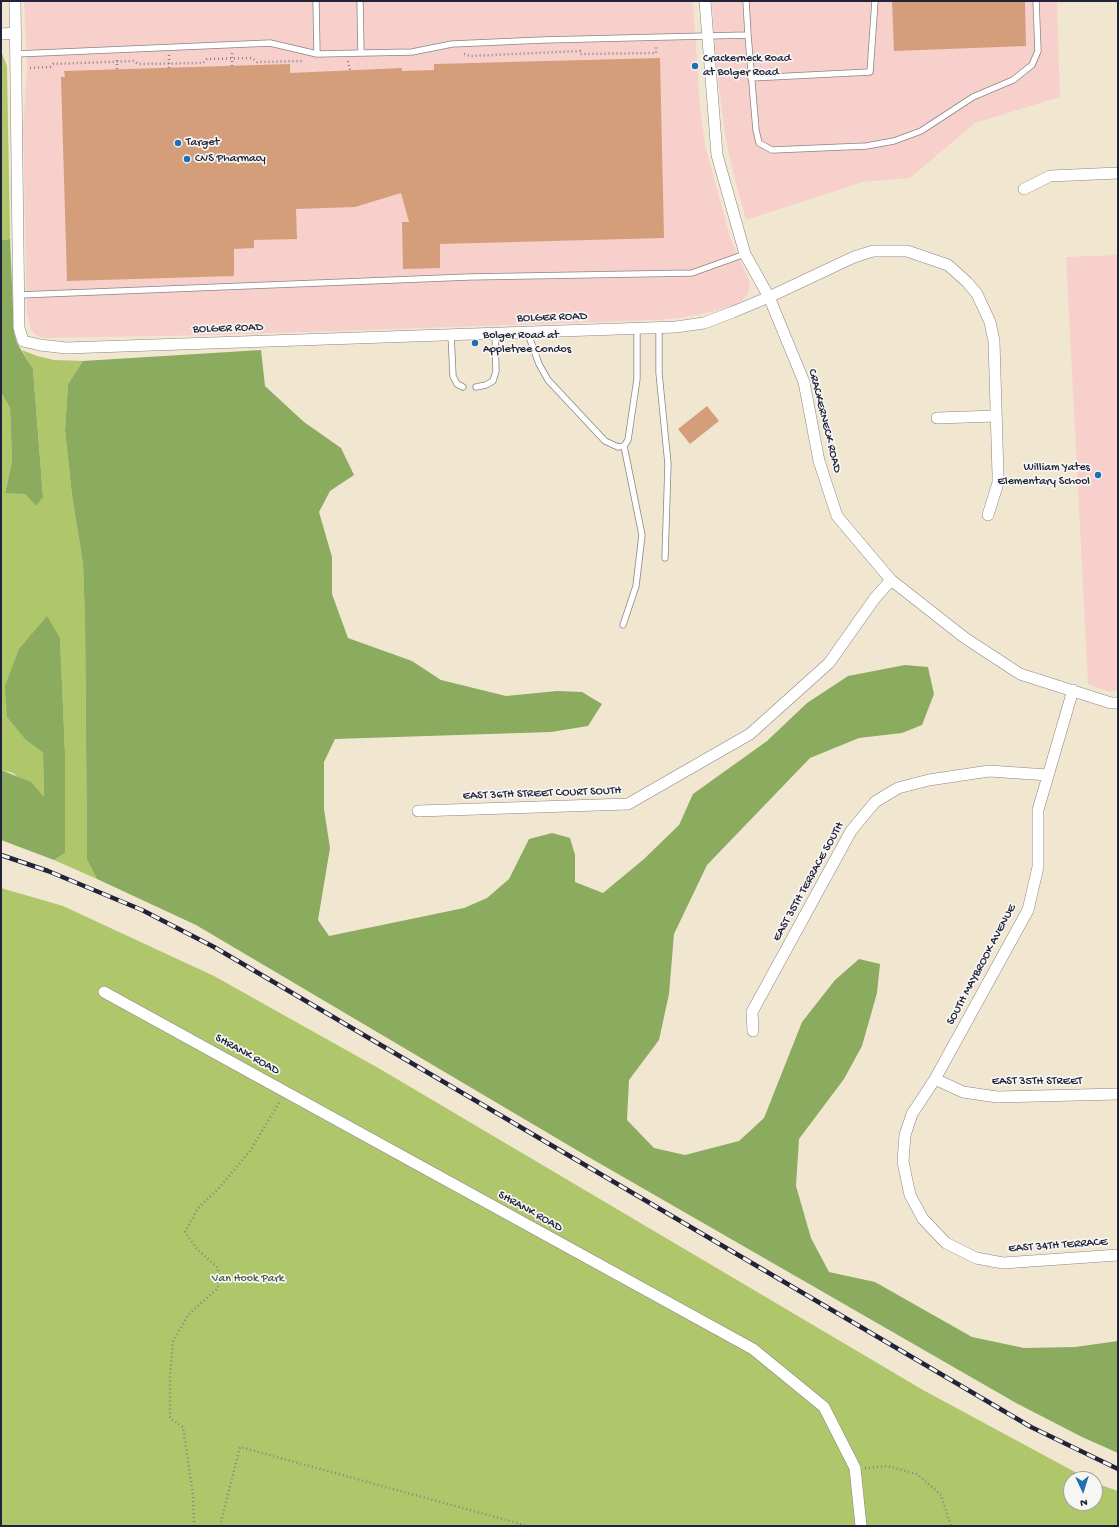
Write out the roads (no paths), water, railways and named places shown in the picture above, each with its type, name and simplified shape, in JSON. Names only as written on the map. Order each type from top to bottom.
[{"type":"street","name":"BOLGER ROAD","points":[[15,1],[18,295],[19,328],[23,341],[40,345],[66,348],[637,328],[704,323],[769,297],[854,257],[873,251],[907,251],[948,265],[967,282],[977,294],[990,322],[994,341],[998,483],[988,515]]},
{"type":"street","name":"CRACKERNECK ROAD","points":[[705,1],[706,36],[717,155],[746,254],[769,297],[804,382],[819,461],[837,516],[891,580],[959,634],[1020,674],[1111,703],[1118,703]]},
{"type":"street","points":[[1,34],[16,33]]},
{"type":"street","points":[[1024,189],[1050,176],[1118,174]]},
{"type":"street","points":[[937,418],[996,416]]},
{"type":"street","name":"EAST 36TH STREET COURT SOUTH","points":[[418,811],[628,804],[750,734],[829,663],[875,598],[891,580]]},
{"type":"street","name":"SOUTH MAYBROOK AVENUE","points":[[909,1124],[912,1114],[935,1078],[1028,910],[1038,867],[1038,810],[1073,690]]},
{"type":"street","name":"EAST 35TH TERRACE SOUTH","points":[[753,1031],[752,1012],[850,831],[875,802],[898,788],[929,780],[989,772],[1048,775]]},
{"type":"street","name":"SHRANK ROAD","points":[[104,992],[753,1349],[824,1407],[854,1468],[861,1526]]},
{"type":"street","name":"EAST 35TH STREET","points":[[935,1078],[963,1092],[997,1097],[1118,1094]]},
{"type":"street","name":"EAST 34TH TERRACE","points":[[909,1124],[905,1135],[903,1162],[910,1195],[923,1219],[946,1243],[976,1258],[1003,1263],[1118,1255]]},
{"type":"lane","points":[[316,1],[317,54]]},
{"type":"lane","points":[[360,1],[361,53]]},
{"type":"lane","points":[[746,1],[756,130],[759,143],[772,150],[866,146],[894,141],[921,131],[973,97],[1013,80],[1032,65],[1038,51],[1036,1]]},
{"type":"lane","points":[[751,78],[870,72],[875,1]]},
{"type":"lane","points":[[16,54],[270,43],[317,54],[412,52],[466,44],[748,35]]},
{"type":"lane","points":[[18,295],[469,277],[692,274],[746,254]]},
{"type":"lane","points":[[659,327],[659,373],[668,464],[665,558]]},
{"type":"lane","points":[[622,625],[636,586],[642,535],[624,446],[628,440],[636,379],[637,328]]},
{"type":"lane","points":[[476,387],[486,385],[493,381],[496,371],[496,332]]},
{"type":"lane","points":[[527,332],[539,364],[548,380],[605,441],[618,447],[624,446]]},
{"type":"lane","points":[[451,334],[453,376],[457,384],[463,387]]},
{"type":"railway","points":[[1,855],[48,871],[142,910],[214,947],[1031,1427],[1118,1469]]},
{"type":"place","name":"Crackerneck Road at Bolger Road","points":[[695,66]]},
{"type":"place","name":"Target","points":[[178,143]]},
{"type":"place","name":"CVS Pharmacy","points":[[187,159]]},
{"type":"place","name":"Bolger Road at Appletree Condos","points":[[475,343]]},
{"type":"place","name":"William Yates Elementary School","points":[[1098,475]]},
{"type":"park label","name":"Van Hook Park","points":[[248,1279]]}]
